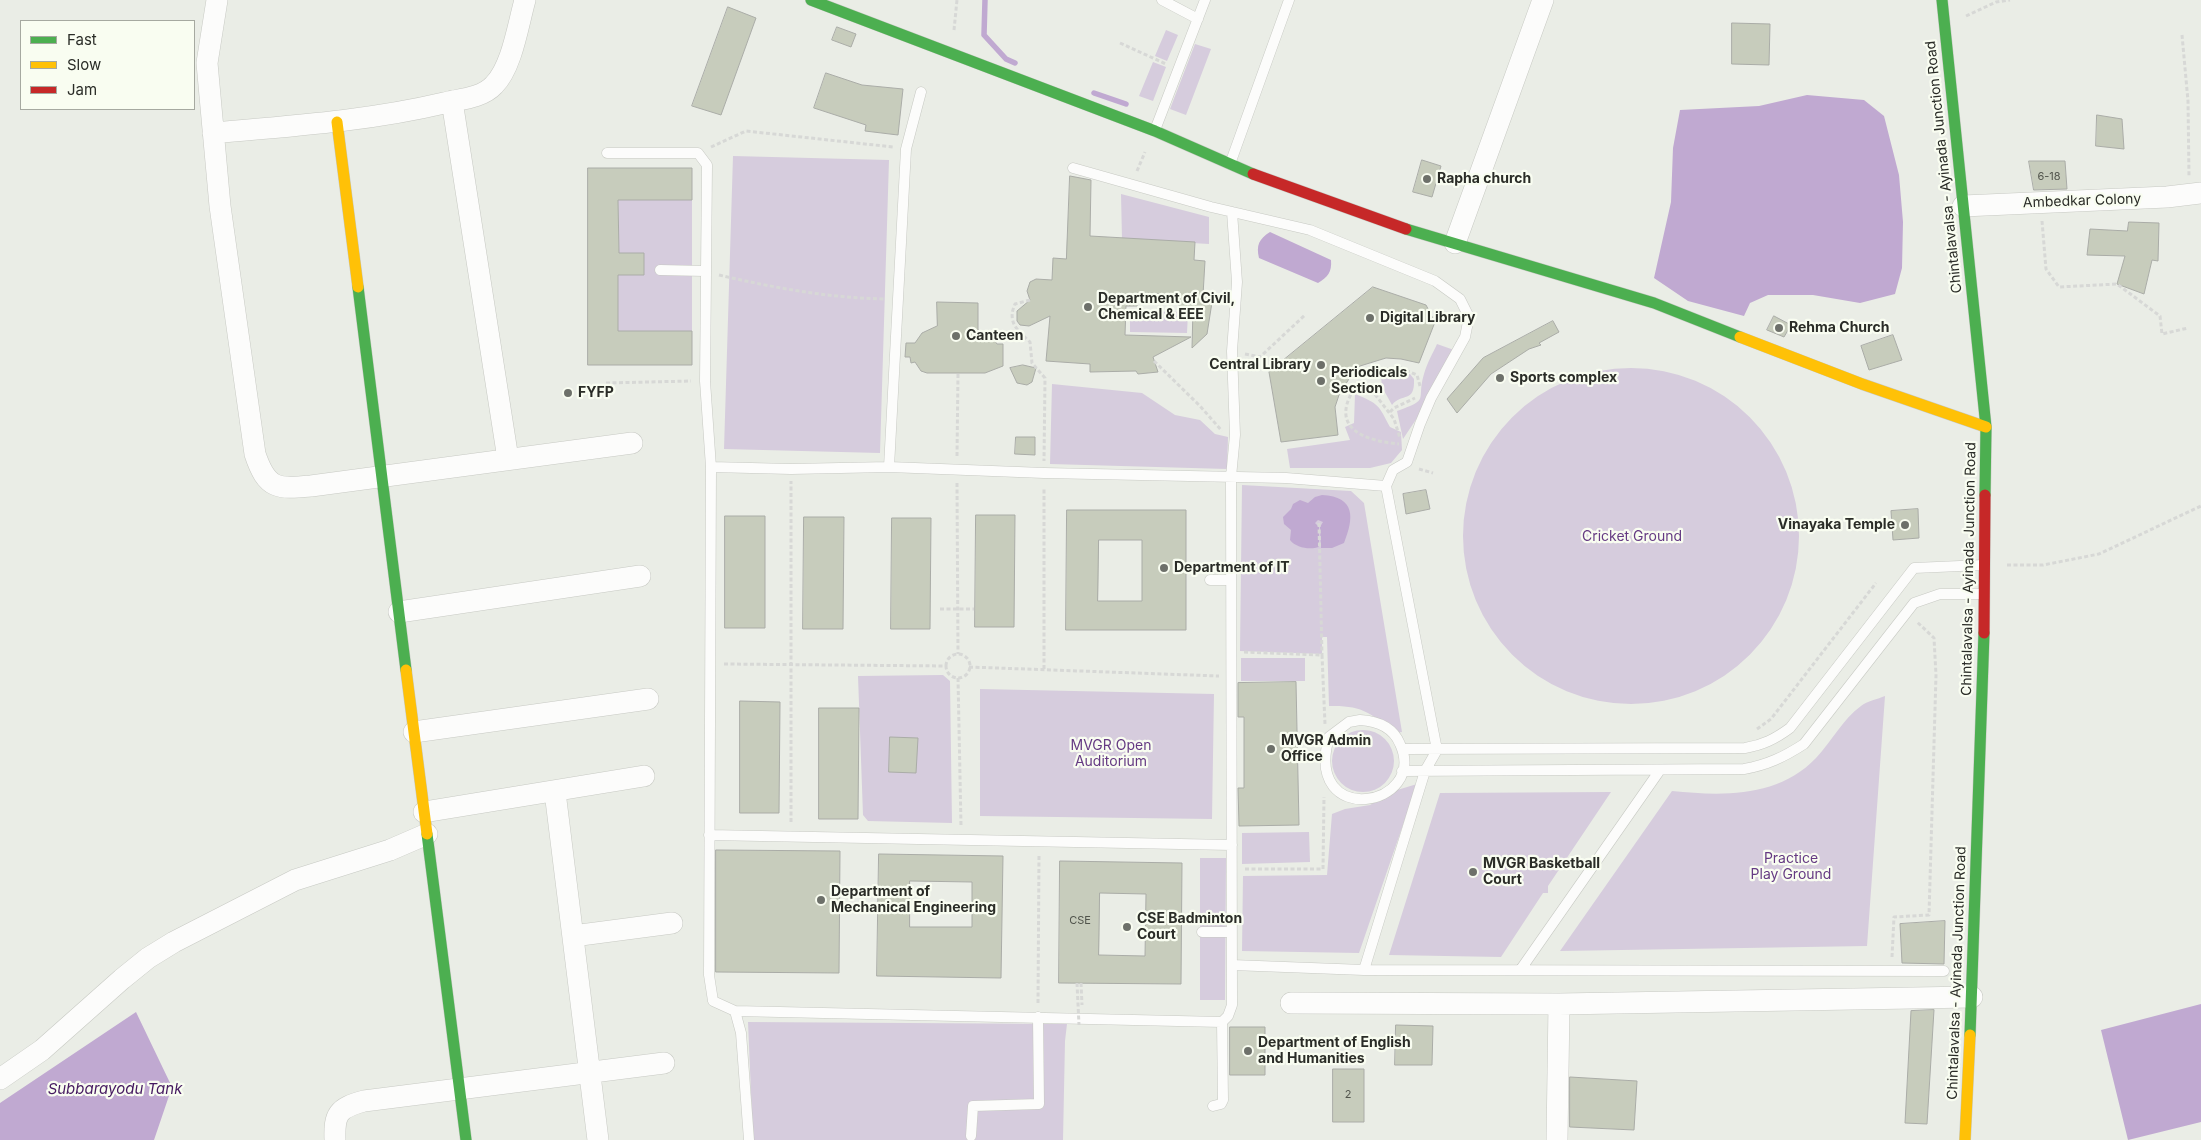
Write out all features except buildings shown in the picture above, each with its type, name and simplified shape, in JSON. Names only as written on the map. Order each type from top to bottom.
[{"type":"street","points":[[217,0],[207,63],[220,206],[255,454],[259,466],[270,483],[282,488],[632,443]]},
{"type":"street","points":[[214,133],[337,122],[417,110],[478,96],[493,87],[504,73],[525,0]]},
{"type":"street","points":[[811,0],[1155,131],[1230,165],[1393,225],[1654,303],[1862,384],[1986,427]]},
{"type":"street","points":[[1455,243],[1542,0]]},
{"type":"street","name":"Chintalavalsa - Ayinada Junction Road","points":[[1942,0],[1986,427],[1985,594],[1972,997],[1965,1140]]},
{"type":"street","points":[[452,101],[508,459]]},
{"type":"street","points":[[337,122],[466,1140]]},
{"type":"street","name":"Ambedkar Colony","points":[[1963,206],[2168,198],[2195,194]]},
{"type":"street","points":[[399,612],[640,576]]},
{"type":"street","points":[[414,732],[648,698]]},
{"type":"street","points":[[424,812],[644,776]]},
{"type":"street","points":[[555,792],[598,1140]]},
{"type":"street","points":[[0,1078],[42,1050],[122,979],[148,958],[174,942],[295,880],[390,850],[427,834]]},
{"type":"street","points":[[573,936],[672,923]]},
{"type":"street","points":[[1291,1003],[1559,1004],[1972,997]]},
{"type":"street","points":[[1557,1140],[1559,1004]]},
{"type":"street","points":[[335,1140],[336,1120],[340,1111],[348,1106],[364,1101],[664,1063]]},
{"type":"lane","points":[[1162,0],[1198,19]]},
{"type":"lane","points":[[1155,131],[1205,0]]},
{"type":"lane","points":[[1230,165],[1289,0]]},
{"type":"lane","points":[[888,467],[906,149],[921,92]]},
{"type":"lane","points":[[607,153],[698,153],[707,165],[704,271],[704,381],[710,466],[709,975],[713,1001],[735,1011],[1222,1022]]},
{"type":"lane","points":[[1073,168],[1232,212],[1310,230],[1435,281],[1460,299],[1469,317],[1465,337],[1431,398],[1407,462],[1393,470],[1386,486],[1437,750],[1425,771],[1364,970]]},
{"type":"lane","points":[[1214,1106],[1221,1104],[1223,1100],[1222,1022],[1228,1016],[1232,1005],[1231,477],[1235,435],[1232,351],[1236,282],[1232,212]]},
{"type":"lane","points":[[660,270],[704,271]]},
{"type":"lane","points":[[710,466],[791,469],[888,467],[1044,474],[1286,478],[1386,486]]},
{"type":"lane","points":[[1403,749],[1744,748],[1762,745],[1790,728],[1914,568],[1984,565]]},
{"type":"lane","points":[[1210,580],[1231,580]]},
{"type":"lane","points":[[1402,771],[1744,770],[1763,766],[1784,758],[1804,744],[1914,603],[1940,594],[1985,594]]},
{"type":"lane","points":[[1360,720],[1382,724],[1398,739],[1403,749],[1402,771],[1398,781],[1391,789],[1380,796],[1358,800],[1347,796],[1330,782],[1325,770],[1324,758],[1326,747],[1329,737],[1349,722],[1360,720]]},
{"type":"lane","points":[[1521,969],[1660,770]]},
{"type":"lane","points":[[709,835],[961,841],[1232,844]]},
{"type":"lane","points":[[1202,932],[1231,932]]},
{"type":"lane","points":[[1232,965],[1364,970],[1944,971]]},
{"type":"lane","points":[[735,1011],[741,1033],[749,1140]]},
{"type":"lane","points":[[972,1136],[973,1106],[1039,1104],[1038,1017]]},
{"type":"path","points":[[952,53],[956,0]]},
{"type":"path","points":[[1943,15],[1968,16],[1996,2],[2010,0]]},
{"type":"path","points":[[2182,34],[2195,194]]},
{"type":"path","points":[[1120,43],[1178,69]]},
{"type":"path","points":[[698,153],[746,131],[906,149]]},
{"type":"path","points":[[1132,185],[1155,131]]},
{"type":"path","points":[[2040,203],[2046,269],[2059,286],[2117,284],[2160,316],[2162,334],[2188,328]]},
{"type":"path","points":[[704,271],[783,289],[848,298],[898,300]]},
{"type":"path","points":[[1030,300],[1016,304],[1011,313],[1014,327],[1030,342],[1032,362],[1045,378],[1044,669]]},
{"type":"path","points":[[1232,351],[1260,357],[1305,315]]},
{"type":"path","points":[[1154,361],[1200,406],[1220,430],[1235,435]]},
{"type":"path","points":[[1374,370],[1391,367],[1417,375],[1421,384],[1419,390]]},
{"type":"path","points":[[958,373],[958,654]]},
{"type":"path","points":[[606,383],[704,381]]},
{"type":"path","points":[[1354,389],[1348,399],[1346,415],[1348,424],[1354,431],[1386,443],[1402,445],[1394,418],[1367,384]]},
{"type":"path","points":[[1390,412],[1394,408],[1410,402],[1417,396]]},
{"type":"path","points":[[791,469],[791,838]]},
{"type":"path","points":[[1984,565],[2043,565],[2099,554],[2201,506]]},
{"type":"path","points":[[1319,523],[1326,747]]},
{"type":"path","points":[[1751,733],[1771,719],[1876,583]]},
{"type":"path","points":[[940,609],[974,609]]},
{"type":"path","points":[[1891,971],[1894,917],[1929,914],[1936,675],[1934,638],[1906,613]]},
{"type":"path","points":[[1231,652],[1322,655]]},
{"type":"path","points":[[946,666],[951,656],[958,654],[965,657],[970,667]]},
{"type":"path","points":[[711,664],[946,666]]},
{"type":"path","points":[[946,666],[951,676],[958,678],[965,676],[970,667]]},
{"type":"path","points":[[970,667],[1231,676]]},
{"type":"path","points":[[958,678],[961,841]]},
{"type":"path","points":[[1231,869],[1323,870],[1325,770]]},
{"type":"path","points":[[1038,1017],[1039,841]]},
{"type":"path","points":[[1078,983],[1079,1024]]},
{"type":"green space","points":[[1166,30],[1178,35],[1167,61],[1155,56]]},
{"type":"green space","points":[[1195,44],[1211,49],[1186,115],[1170,109]]},
{"type":"green space","points":[[1153,62],[1166,67],[1153,101],[1139,96]]},
{"type":"green space","points":[[733,156],[889,160],[880,453],[724,449]]},
{"type":"green space","points":[[1121,194],[1209,217],[1209,244],[1122,239]]},
{"type":"green space","points":[[618,200],[692,200],[692,331],[618,331],[618,275],[644,274],[644,253],[619,253]]},
{"type":"green space","points":[[1130,311],[1188,312],[1187,333],[1130,332]]},
{"type":"green space","points":[[1437,344],[1454,350],[1427,403],[1403,439],[1397,411],[1414,404],[1420,398],[1425,370]]},
{"type":"green space","name":"Cricket Ground","points":[[1631,368],[1664,371],[1695,381],[1724,396],[1750,417],[1771,443],[1786,472],[1796,503],[1799,536],[1796,569],[1786,600],[1771,629],[1750,655],[1724,676],[1695,691],[1664,701],[1631,704],[1598,701],[1567,691],[1538,676],[1512,655],[1491,629],[1476,600],[1466,569],[1463,536],[1466,503],[1476,472],[1491,443],[1512,417],[1538,396],[1567,381],[1598,371]]},
{"type":"green space","points":[[1410,374],[1414,379],[1414,387],[1410,395],[1396,401],[1392,405],[1382,387],[1381,376]]},
{"type":"green space","points":[[1052,384],[1142,393],[1175,415],[1200,420],[1215,434],[1228,437],[1227,469],[1050,464]]},
{"type":"green space","points":[[1355,394],[1377,406],[1390,427],[1401,432],[1402,450],[1391,463],[1370,468],[1290,468],[1287,449],[1350,440],[1345,427],[1354,423]]},
{"type":"green space","points":[[1242,485],[1351,491],[1364,503],[1402,732],[1395,733],[1372,715],[1358,709],[1329,706],[1327,637],[1322,637],[1322,654],[1240,651]]},
{"type":"green space","points":[[1241,658],[1305,658],[1305,681],[1241,681]]},
{"type":"green space","points":[[943,675],[950,681],[952,823],[868,821],[863,815],[858,676]]},
{"type":"green space","name":"MVGR Open Auditorium","points":[[980,689],[1214,694],[1212,819],[980,816]]},
{"type":"green space","name":"Practice Play Ground","points":[[1885,696],[1867,946],[1560,951],[1672,791],[1710,794],[1730,793],[1767,787],[1784,781],[1801,771],[1816,758],[1855,711],[1866,703]]},
{"type":"green space","points":[[1357,730],[1369,730],[1385,739],[1392,749],[1394,761],[1392,773],[1385,783],[1369,792],[1357,792],[1346,787],[1337,778],[1332,767],[1332,755],[1337,744],[1346,735]]},
{"type":"green space","points":[[1417,784],[1359,953],[1242,951],[1243,876],[1327,875],[1332,814],[1345,809],[1370,805],[1394,791]]},
{"type":"green space","points":[[1611,792],[1548,886],[1548,893],[1543,893],[1501,957],[1389,955],[1440,793]]},
{"type":"green space","points":[[1309,832],[1310,862],[1242,864],[1242,833]]},
{"type":"green space","points":[[1200,858],[1226,858],[1225,1000],[1200,1000]]},
{"type":"green space","points":[[748,1022],[1067,1024],[1063,1140],[753,1140]]},
{"type":"water","points":[[1807,95],[1864,100],[1884,116],[1899,175],[1903,222],[1902,268],[1895,294],[1860,303],[1813,295],[1768,295],[1750,303],[1744,316],[1688,301],[1654,278],[1671,202],[1673,148],[1680,110],[1759,106]]},
{"type":"water","points":[[1270,232],[1331,260],[1331,268],[1327,276],[1318,283],[1259,258],[1259,243]]},
{"type":"water","points":[[1322,495],[1341,500],[1347,504],[1350,510],[1350,525],[1344,543],[1332,548],[1321,548],[1320,527],[1323,522],[1318,520],[1315,523],[1319,527],[1319,547],[1299,547],[1290,540],[1291,530],[1284,524],[1283,517],[1293,504],[1300,500],[1308,503],[1315,497]]},
{"type":"water","points":[[2201,1004],[2201,1122],[2128,1140],[2101,1030]]},
{"type":"water","name":"Subbarayodu Tank","points":[[136,1012],[172,1087],[154,1140],[0,1140],[0,1103]]},
{"type":"waterway","points":[[985,0],[984,35],[1006,59],[1015,63]]},
{"type":"waterway","points":[[1094,93],[1126,104]]},
{"type":"traffic: fast","points":[[811,0],[1155,131],[1253,174]]},
{"type":"traffic: fast","points":[[1942,0],[1986,427],[1985,495]]},
{"type":"traffic: fast","points":[[1406,229],[1654,303],[1740,337]]},
{"type":"traffic: fast","points":[[358,287],[406,670]]},
{"type":"traffic: fast","points":[[1970,1035],[1984,633]]},
{"type":"traffic: fast","points":[[427,834],[466,1140]]},
{"type":"traffic: slow","points":[[337,122],[358,287]]},
{"type":"traffic: slow","points":[[1740,337],[1862,384],[1986,427]]},
{"type":"traffic: slow","points":[[406,670],[427,834]]},
{"type":"traffic: slow","points":[[1965,1140],[1970,1035]]},
{"type":"traffic: jam","points":[[1253,174],[1406,229]]},
{"type":"traffic: jam","points":[[1984,633],[1985,495]]},
{"type":"place","name":"Rapha church","points":[[1427,179]]},
{"type":"place","name":"Department of Civil, Chemical & EEE","points":[[1088,307]]},
{"type":"place","name":"Digital Library","points":[[1370,318]]},
{"type":"place","name":"Rehma Church","points":[[1779,328]]},
{"type":"place","name":"Canteen","points":[[956,336]]},
{"type":"place","name":"Central Library","points":[[1321,365]]},
{"type":"place","name":"Sports complex","points":[[1500,378]]},
{"type":"place","name":"Periodicals Section","points":[[1321,381]]},
{"type":"place","name":"FYFP","points":[[568,393]]},
{"type":"place","name":"Vinayaka Temple","points":[[1905,525]]},
{"type":"place","name":"Department of IT","points":[[1164,568]]},
{"type":"place","name":"MVGR Admin Office","points":[[1271,749]]},
{"type":"place","name":"MVGR Basketball Court","points":[[1473,872]]},
{"type":"place","name":"Department of Mechanical Engineering","points":[[821,900]]},
{"type":"place","name":"CSE Badminton Court","points":[[1127,927]]},
{"type":"place","name":"Department of English and Humanities","points":[[1248,1051]]}]
